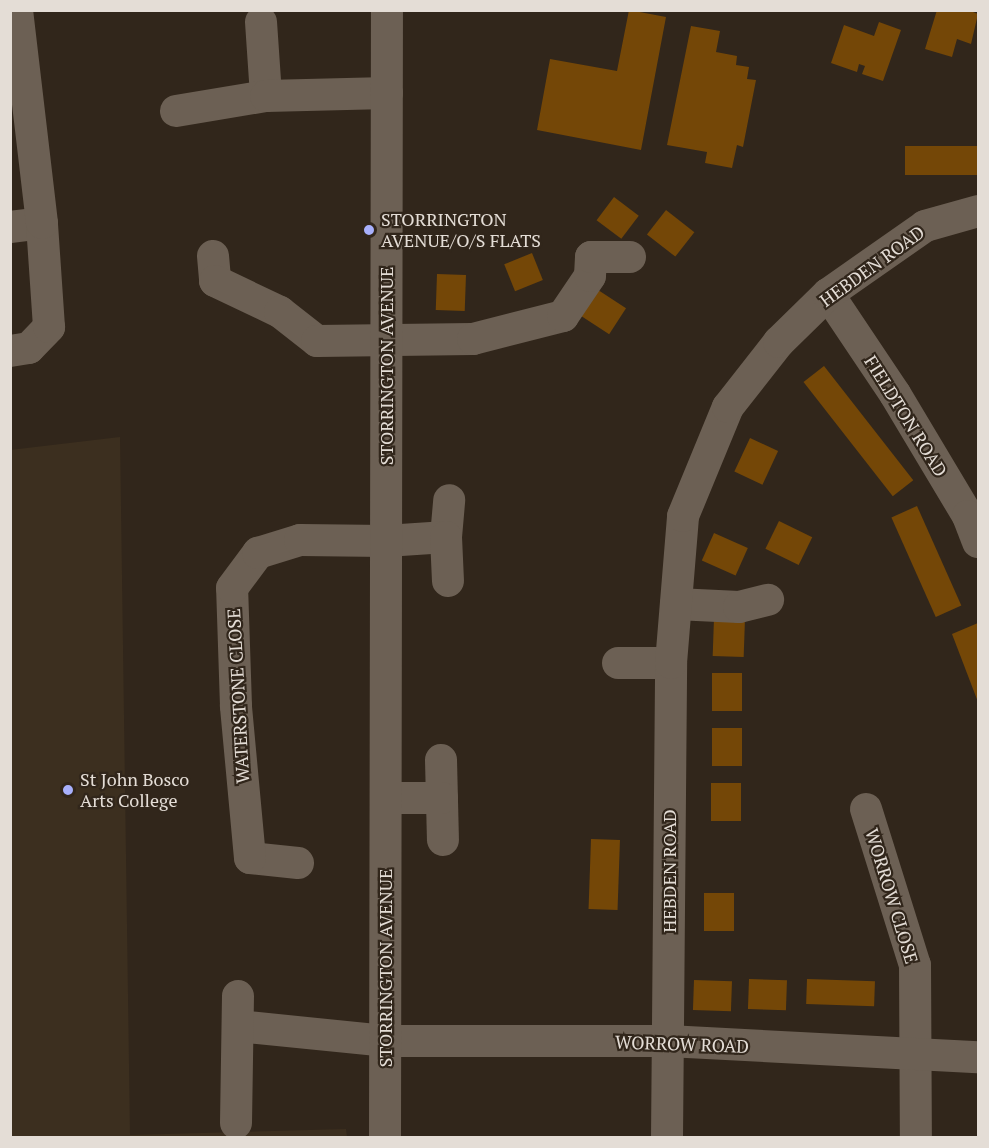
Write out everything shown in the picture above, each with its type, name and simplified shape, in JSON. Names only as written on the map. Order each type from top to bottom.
[{"type":"street","points":[[10,351],[29,348],[49,327],[42,224],[17,10]]},
{"type":"street","name":"STORRINGTON AVENUE","points":[[385,1137],[387,10]]},
{"type":"street","points":[[261,22],[266,96]]},
{"type":"street","points":[[176,111],[266,96],[387,93]]},
{"type":"street","name":"HEBDEN ROAD","points":[[667,1137],[671,663],[683,516],[728,406],[779,342],[828,294],[926,226],[978,211]]},
{"type":"street","points":[[10,227],[42,224]]},
{"type":"street","points":[[213,256],[215,281],[280,312],[317,341],[473,339],[563,316],[590,276],[591,257],[630,257]]},
{"type":"street","name":"FIELDTON ROAD","points":[[828,294],[895,394],[968,516],[978,542]]},
{"type":"street","points":[[448,581],[446,537],[449,500]]},
{"type":"street","points":[[386,541],[446,537]]},
{"type":"street","name":"WATERSTONE CLOSE","points":[[298,862],[250,858],[236,706],[232,588],[258,553],[300,540],[386,541]]},
{"type":"street","points":[[676,604],[739,607],[768,600]]},
{"type":"street","points":[[618,664],[671,663]]},
{"type":"street","points":[[441,760],[443,840]]},
{"type":"street","points":[[386,798],[442,798]]},
{"type":"street","name":"WORROW CLOSE","points":[[866,809],[915,965],[916,1137]]},
{"type":"street","points":[[236,1123],[238,996]]},
{"type":"street","name":"WORROW ROAD","points":[[237,1026],[385,1041],[668,1041],[978,1057]]},
{"type":"shaded area","name":"St John Bosco Arts College","points":[[120,437],[130,1135],[346,1129],[347,1137],[11,1137],[10,450]]},
{"type":"building","points":[[629,10],[666,17],[641,150],[537,130],[550,59],[617,71]]},
{"type":"building","points":[[937,10],[968,10],[978,14],[971,44],[957,39],[952,57],[925,49]]},
{"type":"building","points":[[879,22],[901,30],[883,81],[862,74],[865,66],[859,64],[857,72],[831,63],[844,25],[874,36]]},
{"type":"building","points":[[691,26],[720,31],[716,52],[737,56],[736,65],[749,67],[747,79],[756,80],[743,147],[737,145],[732,168],[705,163],[707,152],[667,145]]},
{"type":"building","points":[[905,146],[978,146],[978,175],[905,175]]},
{"type":"building","points":[[614,197],[639,216],[621,239],[597,220]]},
{"type":"building","points":[[666,210],[694,232],[675,257],[647,234]]},
{"type":"building","points":[[532,253],[543,280],[515,291],[504,264]]},
{"type":"building","points":[[437,274],[466,275],[465,311],[436,310]]},
{"type":"building","points":[[595,288],[626,308],[609,334],[578,314]]},
{"type":"building","points":[[824,366],[913,480],[893,496],[804,382]]},
{"type":"building","points":[[750,438],[778,451],[762,485],[734,472]]},
{"type":"building","points":[[917,506],[961,606],[936,617],[891,517]]},
{"type":"building","points":[[779,521],[812,537],[799,565],[765,549]]},
{"type":"building","points":[[714,533],[748,548],[736,575],[702,560]]},
{"type":"building","points":[[714,618],[745,619],[744,657],[713,656]]},
{"type":"building","points":[[978,623],[978,702],[952,634]]},
{"type":"building","points":[[712,673],[742,673],[742,711],[712,711]]},
{"type":"building","points":[[712,728],[742,728],[742,766],[712,766]]},
{"type":"building","points":[[711,783],[741,783],[741,821],[711,821]]},
{"type":"building","points":[[591,839],[620,840],[618,910],[589,909]]},
{"type":"building","points":[[704,893],[734,893],[734,931],[704,931]]},
{"type":"building","points":[[749,979],[787,980],[786,1010],[748,1009]]},
{"type":"building","points":[[807,979],[875,981],[874,1006],[806,1004]]},
{"type":"building","points":[[694,980],[732,981],[731,1011],[693,1010]]},
{"type":"place","name":"STORRINGTON AVENUE/O/S FLATS","points":[[369,230]]},
{"type":"place","name":"St John Bosco Arts College","points":[[68,790]]}]
